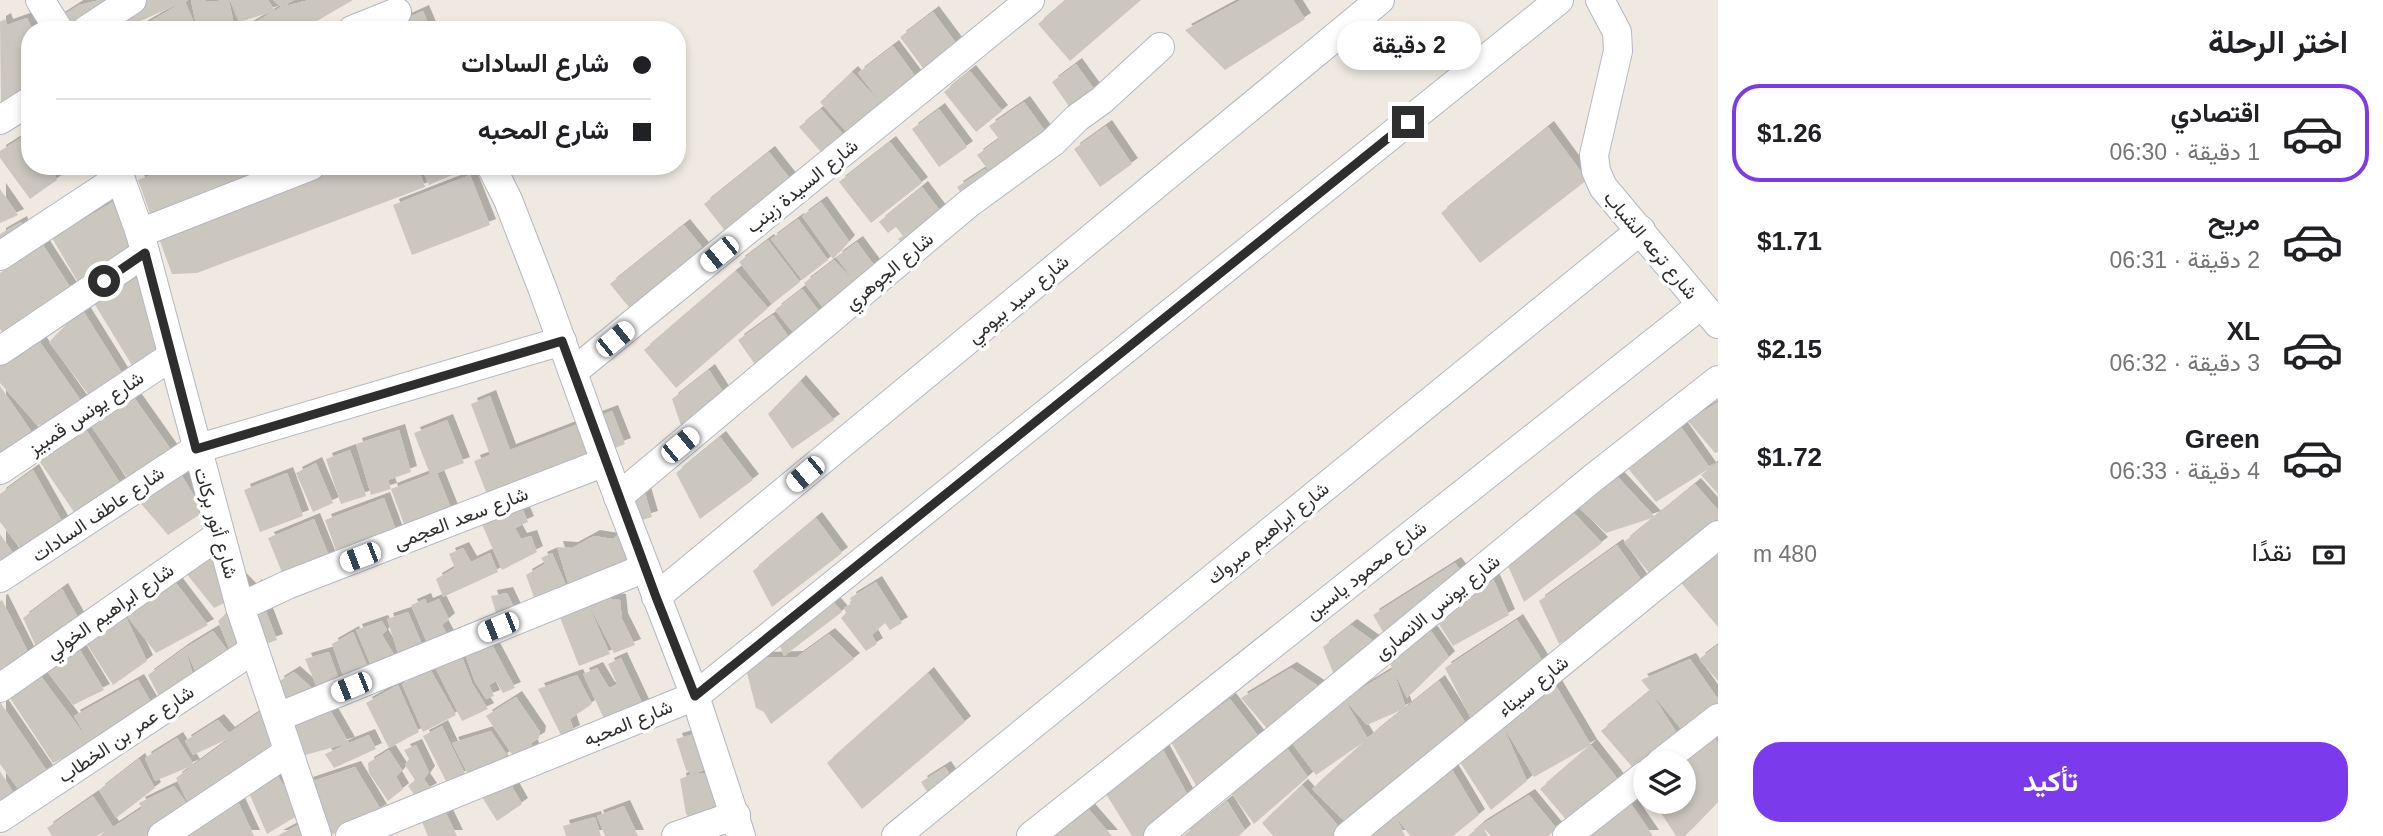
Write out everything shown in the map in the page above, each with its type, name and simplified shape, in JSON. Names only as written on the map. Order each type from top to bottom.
[{"type":"street","points":[[40,0],[53,21]]},
{"type":"street","points":[[100,21],[132,0]]},
{"type":"street","name":"شارع السيدة زينب","points":[[573,372],[1030,0]]},
{"type":"street","name":"شارع سيد بيومي","points":[[656,597],[1380,0]]},
{"type":"street","name":"شارع المحبه","points":[[350,836],[695,696],[1559,0]]},
{"type":"street","name":"شارع ترعه الشباب","points":[[1600,0],[1617,32],[1618,51],[1597,138],[1594,155],[1596,171],[1603,187],[1709,314]]},
{"type":"street","points":[[378,21],[398,14]]},
{"type":"street","name":"شارع الجوهري","points":[[618,496],[968,204],[1053,142],[1160,47]]},
{"type":"street","points":[[0,120],[21,107]]},
{"type":"street","points":[[0,256],[114,175]]},
{"type":"street","name":"شارع أنور بركات","points":[[119,175],[142,243],[240,607],[317,836]]},
{"type":"street","points":[[0,351],[142,243],[291,175]]},
{"type":"street","points":[[496,175],[508,200],[562,341],[605,462],[695,696],[739,826],[677,836]]},
{"type":"street","name":"شارع ابراهيم مبروك","points":[[896,836],[1641,230]]},
{"type":"street","name":"شارع محمود ياسين","points":[[1031,836],[1709,314]]},
{"type":"street","name":"شارع عاطف السادات","points":[[0,579],[196,449],[562,341]]},
{"type":"street","name":"شارع يونس قمبيز","points":[[0,470],[172,356]]},
{"type":"street","name":"شارع يونس الانصارى","points":[[1158,836],[1593,478],[1718,380]]},
{"type":"street","name":"شارع سعد العجمى","points":[[240,607],[300,580],[605,462]]},
{"type":"street","name":"شارع ابراهيم الخولي","points":[[0,688],[219,535]]},
{"type":"street","name":"شارع سيناء","points":[[1348,836],[1718,535]]},
{"type":"street","points":[[278,717],[645,568]]},
{"type":"street","name":"شارع عمر بن الخطاب","points":[[0,818],[253,650]]},
{"type":"street","points":[[1675,751],[1718,718]]},
{"type":"street","points":[[162,836],[288,751]]},
{"type":"street","points":[[1567,836],[1633,784]]},
{"type":"building","points":[[100,0],[188,0],[185,2],[193,21],[151,21],[183,2],[140,21],[92,21],[84,11],[91,21],[54,21],[79,5]]},
{"type":"building","points":[[191,0],[229,0],[233,21],[195,21]]},
{"type":"building","points":[[230,0],[268,0],[275,11],[242,21],[239,21]]},
{"type":"building","points":[[273,0],[294,0],[281,7]]},
{"type":"building","points":[[309,0],[353,0],[317,21],[284,21],[281,7]]},
{"type":"building","points":[[1066,0],[1141,0],[1070,61],[1038,24]]},
{"type":"building","points":[[1241,0],[1293,0],[1305,19],[1225,70],[1185,30]]},
{"type":"building","points":[[281,7],[283,21],[257,21]]},
{"type":"building","points":[[423,11],[427,21],[401,21]]},
{"type":"building","points":[[933,12],[959,47],[926,72],[900,37]]},
{"type":"building","points":[[27,18],[28,21],[21,21],[21,92],[1,105],[0,22],[5,19],[7,25]]},
{"type":"building","points":[[893,46],[919,81],[851,137],[820,102],[852,72],[881,103],[858,73]]},
{"type":"building","points":[[1076,64],[1102,100],[1077,118],[1052,82]]},
{"type":"building","points":[[970,71],[1002,111],[976,132],[944,92]]},
{"type":"building","points":[[1024,102],[1053,142],[997,182],[977,155],[999,139],[989,126]]},
{"type":"building","points":[[821,109],[856,149],[834,167],[799,127]]},
{"type":"building","points":[[939,109],[967,147],[939,167],[912,129]]},
{"type":"building","points":[[1106,126],[1132,164],[1100,187],[1074,149]]},
{"type":"building","points":[[1548,127],[1587,180],[1480,263],[1441,213]]},
{"type":"building","points":[[21,138],[21,175],[55,175],[57,180],[30,199],[0,158],[0,151]]},
{"type":"building","points":[[890,142],[922,183],[871,223],[839,182]]},
{"type":"building","points":[[769,152],[795,185],[729,236],[704,204]]},
{"type":"building","points":[[985,169],[997,182],[968,204],[957,187]]},
{"type":"building","points":[[151,175],[259,175],[151,216],[138,180]]},
{"type":"building","points":[[302,175],[420,175],[425,187],[197,273],[172,274],[156,230]]},
{"type":"building","points":[[425,175],[452,175],[429,185]]},
{"type":"building","points":[[470,175],[490,225],[412,255],[393,205]]},
{"type":"building","points":[[922,187],[947,220],[908,251],[898,239],[903,236],[896,227],[888,233],[879,222]]},
{"type":"building","points":[[0,189],[18,215],[0,223]]},
{"type":"building","points":[[113,202],[143,252],[82,289],[52,238]]},
{"type":"building","points":[[821,202],[849,241],[833,259],[802,216]]},
{"type":"building","points":[[798,219],[828,260],[802,280],[771,239]]},
{"type":"building","points":[[21,222],[32,252],[43,245],[74,293],[5,337],[0,329],[0,273],[14,263],[0,271],[0,234]]},
{"type":"building","points":[[684,225],[715,263],[641,322],[610,284]]},
{"type":"building","points":[[768,240],[800,282],[772,304],[739,262]]},
{"type":"building","points":[[857,242],[877,269],[828,314],[804,283],[834,260],[855,282],[836,257]]},
{"type":"building","points":[[736,271],[768,308],[676,388],[644,350]]},
{"type":"building","points":[[141,275],[157,352],[133,367],[94,303]]},
{"type":"building","points":[[802,289],[826,320],[799,340],[775,310]]},
{"type":"building","points":[[82,309],[125,378],[91,398],[49,342]]},
{"type":"building","points":[[773,315],[801,354],[765,379],[738,340]]},
{"type":"building","points":[[37,338],[84,405],[38,426],[0,383],[0,362]]},
{"type":"building","points":[[709,370],[736,412],[689,449],[672,399]]},
{"type":"building","points":[[800,381],[834,420],[792,449],[768,414]]},
{"type":"building","points":[[0,386],[40,444],[0,460]]},
{"type":"building","points":[[126,386],[174,454],[128,479],[89,423]]},
{"type":"building","points":[[490,396],[510,450],[612,411],[625,444],[488,497],[474,461],[490,455],[471,404]]},
{"type":"building","points":[[1718,402],[1718,452],[1715,453],[1688,421]]},
{"type":"building","points":[[447,420],[464,463],[437,473],[453,513],[407,532],[391,489],[430,474],[414,433]]},
{"type":"building","points":[[1681,427],[1710,468],[1656,502],[1626,466]]},
{"type":"building","points":[[85,428],[123,488],[74,512],[38,459]]},
{"type":"building","points":[[399,430],[411,472],[388,480],[391,489],[371,495],[356,444]]},
{"type":"building","points":[[720,437],[753,480],[700,519],[676,473]]},
{"type":"building","points":[[350,450],[366,496],[341,504],[326,459]]},
{"type":"building","points":[[1718,462],[1718,494],[1701,475]]},
{"type":"building","points":[[174,463],[204,512],[168,535],[131,492]]},
{"type":"building","points":[[316,463],[333,503],[313,512],[296,473]]},
{"type":"building","points":[[638,469],[652,517],[629,524]]},
{"type":"building","points":[[33,470],[64,525],[21,549],[0,522],[0,494]]},
{"type":"building","points":[[1613,472],[1655,517],[1606,533],[1576,505]]},
{"type":"building","points":[[287,473],[303,516],[260,532],[244,490]]},
{"type":"building","points":[[1695,484],[1718,510],[1718,525],[1653,578],[1624,542]]},
{"type":"building","points":[[384,498],[397,533],[338,556],[325,520]]},
{"type":"building","points":[[522,508],[528,522],[515,528],[521,539],[531,536],[537,552],[502,570],[481,522]]},
{"type":"building","points":[[1572,511],[1602,543],[1524,602],[1508,566]]},
{"type":"building","points":[[816,518],[842,553],[772,607],[753,571]]},
{"type":"building","points":[[314,519],[333,566],[287,585],[268,538]]},
{"type":"building","points":[[623,531],[628,564],[569,586],[557,547],[572,548],[594,536],[613,539]]},
{"type":"building","points":[[0,534],[21,565],[0,568]]},
{"type":"building","points":[[1617,545],[1649,591],[1559,644],[1539,601]]},
{"type":"building","points":[[1718,545],[1718,627],[1672,572]]},
{"type":"building","points":[[463,548],[471,562],[490,553],[498,572],[443,597],[436,579],[455,568],[449,554]]},
{"type":"building","points":[[212,550],[251,590],[214,608],[186,573]]},
{"type":"building","points":[[552,553],[569,592],[537,606],[526,575],[545,564],[541,558]]},
{"type":"building","points":[[1455,563],[1465,576],[1386,637],[1373,615]]},
{"type":"building","points":[[1492,576],[1509,615],[1453,646],[1437,621]]},
{"type":"building","points":[[173,579],[208,625],[156,653],[123,611]]},
{"type":"building","points":[[876,582],[902,623],[890,630],[885,623],[872,635],[877,644],[866,651],[841,618],[846,613],[844,608],[852,603],[850,598]]},
{"type":"building","points":[[256,585],[277,640],[232,656],[218,621]]},
{"type":"building","points":[[62,589],[81,623],[37,649],[23,618]]},
{"type":"building","points":[[824,591],[842,612],[784,656],[774,631]]},
{"type":"building","points":[[507,593],[516,612],[498,620],[491,596]]},
{"type":"building","points":[[604,598],[620,600],[622,619],[635,645],[614,653],[589,605]]},
{"type":"building","points":[[425,599],[427,604],[439,599],[449,619],[442,625],[450,640],[431,652],[411,605]]},
{"type":"building","points":[[2,600],[29,654],[0,678],[0,601]]},
{"type":"building","points":[[587,602],[610,654],[579,666],[559,615]]},
{"type":"building","points":[[123,611],[147,661],[113,685],[86,643]]},
{"type":"building","points":[[408,612],[425,651],[401,662],[387,619]]},
{"type":"building","points":[[1517,620],[1545,665],[1470,717],[1445,668]]},
{"type":"building","points":[[382,621],[387,630],[382,635],[398,661],[374,673],[356,630]]},
{"type":"building","points":[[1351,625],[1379,645],[1334,675],[1323,647]]},
{"type":"building","points":[[1429,628],[1449,657],[1407,698],[1388,659]]},
{"type":"building","points":[[213,631],[242,670],[205,693],[185,648]]},
{"type":"building","points":[[353,632],[369,670],[346,684],[332,644]]},
{"type":"building","points":[[829,634],[854,659],[771,724],[764,712],[756,708],[746,669],[762,658],[797,657]]},
{"type":"building","points":[[491,643],[515,688],[503,693],[496,681],[489,685],[494,696],[486,699],[475,682],[465,654]]},
{"type":"building","points":[[77,645],[104,690],[73,705],[46,670]]},
{"type":"building","points":[[1718,645],[1718,681],[1699,659]]},
{"type":"building","points":[[185,648],[200,698],[165,708],[148,675]]},
{"type":"building","points":[[329,652],[341,685],[320,695],[305,659]]},
{"type":"building","points":[[461,654],[472,683],[488,709],[462,721],[434,665]]},
{"type":"building","points":[[621,658],[644,707],[606,723],[583,674],[597,668],[609,688],[617,684],[608,664]]},
{"type":"building","points":[[1690,659],[1718,699],[1718,704],[1682,730],[1641,680]]},
{"type":"building","points":[[1291,668],[1323,689],[1270,732],[1241,698]]},
{"type":"building","points":[[430,669],[456,715],[423,732],[402,684]]},
{"type":"building","points":[[1393,669],[1406,708],[1367,725],[1344,699]]},
{"type":"building","points":[[294,672],[320,695],[287,705],[278,682]]},
{"type":"building","points":[[928,673],[965,722],[862,809],[827,763]]},
{"type":"building","points":[[40,675],[89,741],[74,716],[138,680],[154,707],[92,745],[53,763],[8,695]]},
{"type":"building","points":[[577,675],[592,704],[570,719],[574,731],[562,737],[538,689]]},
{"type":"building","points":[[1439,681],[1468,727],[1408,771],[1400,763],[1415,782],[1343,820],[1312,789],[1375,732]]},
{"type":"building","points":[[398,685],[419,732],[389,748],[366,703]]},
{"type":"building","points":[[1556,686],[1591,745],[1534,777],[1502,724]]},
{"type":"building","points":[[1650,691],[1678,735],[1664,751],[1633,751],[1633,768],[1601,731]]},
{"type":"building","points":[[516,697],[540,732],[539,738],[531,743],[533,749],[518,763],[486,716]]},
{"type":"building","points":[[1230,699],[1259,737],[1197,787],[1171,742]]},
{"type":"building","points":[[1344,699],[1368,739],[1316,775],[1291,742]]},
{"type":"building","points":[[0,702],[47,771],[19,790],[0,764]]},
{"type":"building","points":[[264,709],[278,747],[191,809],[176,778],[232,737],[193,755],[185,741],[218,720],[229,733]]},
{"type":"building","points":[[330,710],[349,743],[305,755],[295,724]]},
{"type":"building","points":[[1502,724],[1527,781],[1491,810],[1460,762]]},
{"type":"building","points":[[442,726],[465,774],[447,783],[423,736]]},
{"type":"building","points":[[491,731],[507,755],[501,759],[504,765],[470,778],[452,743]]},
{"type":"building","points":[[697,733],[719,766],[692,774],[686,770],[676,739]]},
{"type":"building","points":[[369,735],[376,749],[334,768],[325,754]]},
{"type":"building","points":[[1714,737],[1718,743],[1718,802],[1685,836],[1676,836],[1662,814],[1696,814],[1696,753]]},
{"type":"building","points":[[177,738],[194,765],[155,781],[145,758]]},
{"type":"building","points":[[416,745],[429,772],[424,779],[431,789],[416,797],[408,786],[415,780],[405,765],[409,759],[404,750]]},
{"type":"building","points":[[1591,745],[1620,782],[1575,830],[1540,789]]},
{"type":"building","points":[[1161,746],[1194,807],[1144,836],[1132,836],[1103,789]]},
{"type":"building","points":[[1287,748],[1308,777],[1254,824],[1230,791]]},
{"type":"building","points":[[389,750],[402,770],[396,777],[403,789],[388,801],[369,773],[368,763]]},
{"type":"building","points":[[139,759],[155,788],[116,818],[99,790]]},
{"type":"building","points":[[355,767],[381,810],[329,836],[307,783]]},
{"type":"building","points":[[945,767],[960,790],[937,808],[921,782]]},
{"type":"building","points":[[1451,768],[1479,815],[1453,836],[1410,836],[1395,815],[1405,836],[1369,836]]},
{"type":"building","points":[[0,771],[16,797],[0,802]]},
{"type":"building","points":[[275,771],[300,814],[267,834],[248,791]]},
{"type":"building","points":[[721,773],[736,815],[696,824],[686,814],[680,779],[692,774]]},
{"type":"building","points":[[509,781],[522,804],[497,821],[482,797]]},
{"type":"building","points":[[1302,785],[1342,830],[1333,836],[1273,836],[1262,823]]},
{"type":"building","points":[[174,786],[191,809],[146,836],[99,836],[106,831],[96,836],[52,836],[47,828],[93,796],[113,827],[142,808],[139,803]]},
{"type":"building","points":[[235,795],[254,836],[179,836]]},
{"type":"building","points":[[1529,795],[1557,829],[1548,836],[1491,836],[1481,825]]},
{"type":"building","points":[[1227,801],[1245,830],[1239,836],[1183,836]]},
{"type":"building","points":[[1084,804],[1112,836],[1050,836]]},
{"type":"building","points":[[1631,804],[1633,814],[1638,814],[1653,836],[1583,836]]},
{"type":"building","points":[[624,806],[638,836],[605,836],[597,816]]},
{"type":"building","points":[[443,807],[457,836],[428,836],[419,815]]},
{"type":"building","points":[[595,817],[601,836],[566,836],[563,826]]},
{"type":"building","points":[[298,825],[303,836],[277,836]]},
{"type":"building","points":[[1481,825],[1488,836],[1468,836]]},
{"type":"route","points":[[104,281],[145,253],[196,449],[562,341],[605,462],[695,696],[1408,122]]}]
